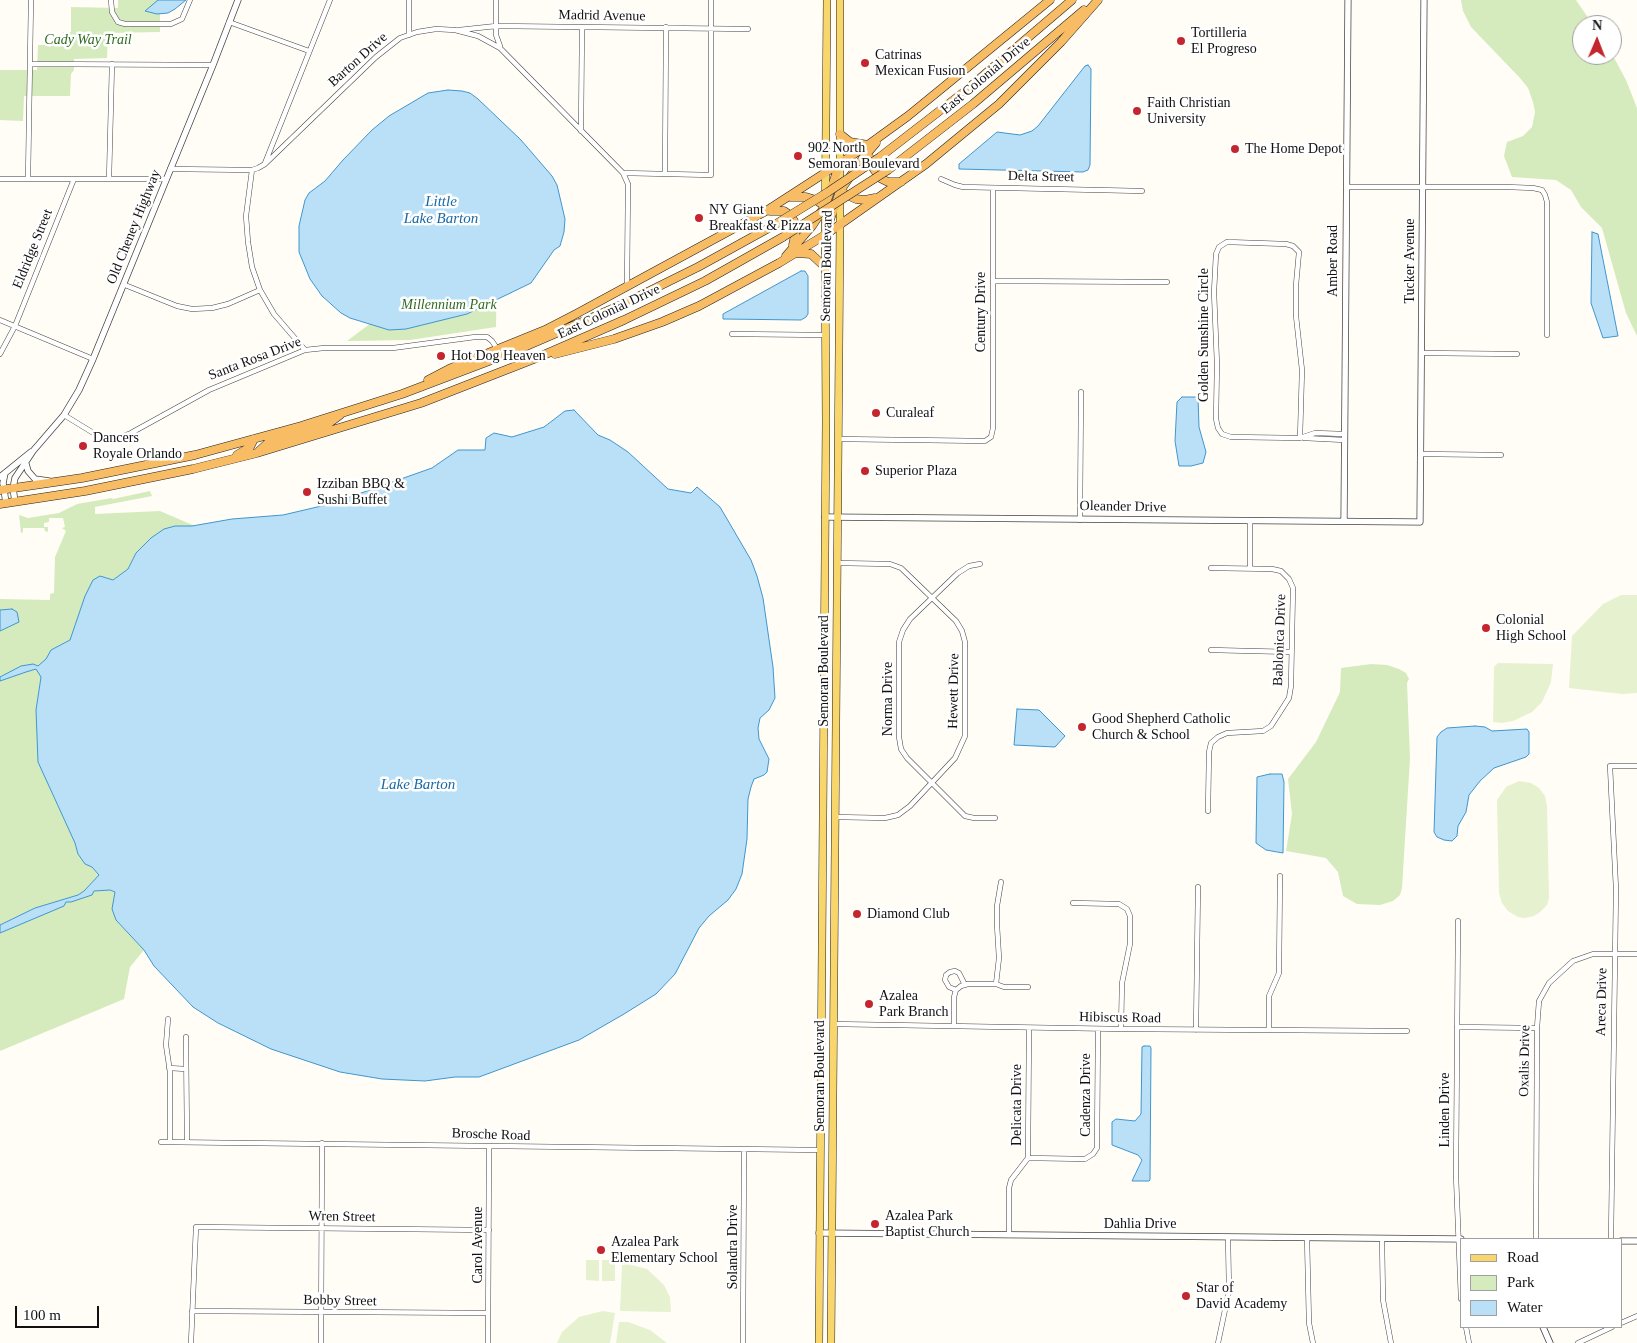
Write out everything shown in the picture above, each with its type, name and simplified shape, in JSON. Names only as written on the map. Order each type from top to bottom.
[{"type":"highway","name":"East Colonial Drive","points":[[2,490],[56,483],[154,464],[254,439],[342,413],[402,394],[510,353],[610,310],[698,267],[776,224],[880,157],[964,92],[1072,0]]},
{"type":"highway","points":[[539,358],[605,342],[662,322],[699,306],[779,262],[793,251],[825,235],[882,196],[956,140],[1019,86],[1061,42],[1096,0]]},
{"type":"highway","name":"East Colonial Drive","points":[[3,503],[116,485],[257,453],[412,406],[539,358],[671,297],[744,260],[888,170],[973,104],[1096,0]]},
{"type":"highway","points":[[825,235],[840,191],[869,148],[1047,1]]},
{"type":"highway","points":[[840,134],[850,142],[869,148]]},
{"type":"highway","points":[[869,148],[871,165],[875,173],[888,182],[901,182]]},
{"type":"highway","points":[[402,394],[449,369],[562,322],[766,211],[840,163],[869,148]]},
{"type":"highway","points":[[793,251],[825,206],[840,163]]},
{"type":"highway","points":[[825,173],[840,191],[856,199],[866,200],[882,196]]},
{"type":"highway","points":[[788,198],[806,197],[825,206],[840,225]]},
{"type":"highway","points":[[766,211],[784,211],[794,220],[796,230],[793,251]]},
{"type":"highway","points":[[793,251],[811,254],[825,267]]},
{"type":"highway","points":[[257,453],[270,441],[329,423],[342,413]]},
{"type":"highway","points":[[229,460],[250,447],[254,439]]},
{"type":"main road","name":"Semoran Boulevard","points":[[819,1343],[827,0]]},
{"type":"main road","name":"Semoran Boulevard","points":[[831,1343],[840,225],[840,0]]},
{"type":"main road","points":[[823,800],[829,815],[835,817]]},
{"type":"main road","points":[[823,818],[828,819],[832,824],[835,835]]},
{"type":"main road","points":[[821,997],[825,1014],[833,1024]]},
{"type":"main road","points":[[821,1028],[830,1039],[833,1054]]},
{"type":"street","points":[[28,179],[31,0]]},
{"type":"street","points":[[111,0],[114,17],[118,22],[125,24],[171,24],[178,22],[185,14],[190,0]]},
{"type":"street","name":"Old Cheney Highway","points":[[2,475],[33,451],[64,415],[79,390],[125,285],[238,0]]},
{"type":"street","points":[[265,164],[330,0]]},
{"type":"street","points":[[408,0],[409,35]]},
{"type":"street","points":[[496,0],[497,42],[500,48]]},
{"type":"street","points":[[626,287],[628,184],[623,173],[711,175],[711,0]]},
{"type":"street","name":"Amber Road","points":[[1344,521],[1348,0]]},
{"type":"street","name":"Tucker Avenue","points":[[1420,522],[1424,0]]},
{"type":"street","points":[[229,22],[309,51]]},
{"type":"street","name":"Madrid Avenue","points":[[455,30],[496,26],[748,29]]},
{"type":"street","points":[[581,131],[582,27]]},
{"type":"street","name":"Barton Drive","points":[[252,170],[265,164],[376,57],[400,38],[436,28],[455,30],[478,36],[500,48],[623,173]]},
{"type":"street","points":[[665,174],[666,28]]},
{"type":"street","points":[[30,64],[213,65]]},
{"type":"street","points":[[109,178],[112,64]]},
{"type":"street","points":[[170,168],[252,170],[246,216],[252,267],[260,290],[274,314],[305,350]]},
{"type":"street","points":[[0,179],[166,179]]},
{"type":"street","name":"Eldridge Street","points":[[0,354],[14,326],[74,179]]},
{"type":"street","name":"Delta Street","points":[[940,179],[955,186],[1142,191]]},
{"type":"street","points":[[1346,187],[1534,188],[1542,190],[1546,202],[1547,335]]},
{"type":"street","name":"Century Drive","points":[[838,439],[985,441],[991,436],[993,428],[993,188]]},
{"type":"street","name":"Golden Sunshine Circle","points":[[1300,438],[1302,370],[1296,316],[1299,252],[1293,246],[1286,244],[1227,242],[1219,247],[1216,254],[1214,318],[1217,388],[1216,419],[1218,428],[1222,434],[1231,437],[1300,438],[1344,437]]},
{"type":"street","points":[[993,281],[1168,282]]},
{"type":"street","points":[[125,285],[177,306],[192,309],[212,308],[228,304],[260,290]]},
{"type":"street","points":[[0,320],[93,359]]},
{"type":"street","points":[[732,334],[825,334]]},
{"type":"street","name":"Santa Rosa Drive","points":[[64,415],[100,437],[118,438],[131,434],[209,390],[305,350],[324,348],[393,348],[475,336],[492,341],[498,350]]},
{"type":"street","points":[[1422,352],[1517,354]]},
{"type":"street","points":[[1080,520],[1081,392]]},
{"type":"street","name":"Old Cheney Highway","points":[[15,502],[15,478],[33,451]]},
{"type":"street","points":[[1421,454],[1501,455]]},
{"type":"street","points":[[26,464],[28,472],[35,479],[56,483]]},
{"type":"street","points":[[2,475],[3,503]]},
{"type":"street","name":"Oleander Drive","points":[[825,517],[1420,522]]},
{"type":"street","points":[[1211,568],[1250,568],[1250,521]]},
{"type":"street","name":"Hewett Drive","points":[[835,817],[885,818],[898,815],[910,806],[955,758],[964,736],[966,642],[956,621],[901,568],[890,564],[837,563]]},
{"type":"street","name":"Norma Drive","points":[[980,564],[969,566],[958,573],[910,619],[903,630],[899,642],[899,736],[901,749],[965,816],[995,818]]},
{"type":"street","name":"Bablonica Drive","points":[[1208,811],[1209,752],[1211,743],[1227,733],[1263,731],[1271,726],[1289,698],[1291,686],[1293,588],[1290,578],[1272,569],[1250,568]]},
{"type":"street","points":[[1211,650],[1291,652]]},
{"type":"street","name":"Areca Drive","points":[[1611,1238],[1616,889],[1610,766],[1637,766]]},
{"type":"street","points":[[1269,1030],[1269,996],[1279,973],[1280,876]]},
{"type":"street","points":[[996,984],[999,958],[996,925],[1001,882]]},
{"type":"street","points":[[1196,1030],[1198,887]]},
{"type":"street","points":[[1073,903],[1119,904],[1127,909],[1130,916],[1130,944],[1122,983],[1121,1029]]},
{"type":"street","name":"Linden Drive","points":[[1458,921],[1456,1176],[1460,1239]]},
{"type":"street","name":"Oxalis Drive","points":[[1536,1238],[1537,1028],[1539,1001],[1549,983],[1573,961],[1593,954],[1637,954]]},
{"type":"street","points":[[956,990],[949,987],[945,980],[946,975],[950,972],[955,971],[959,973],[965,985]]},
{"type":"street","points":[[954,1026],[954,997],[956,990],[965,985],[996,984],[1004,987],[1028,987]]},
{"type":"street","points":[[168,1019],[166,1045],[169,1068],[170,1142]]},
{"type":"street","name":"Hibiscus Road","points":[[833,1024],[1408,1032]]},
{"type":"street","points":[[1457,1027],[1537,1028]]},
{"type":"street","name":"Delicata Drive","points":[[1009,1235],[1011,1180],[1028,1158],[1029,1028]]},
{"type":"street","name":"Cadenza Drive","points":[[1028,1158],[1085,1159],[1093,1154],[1097,1148],[1098,1029]]},
{"type":"street","points":[[186,1037],[187,1142]]},
{"type":"street","points":[[169,1068],[186,1069]]},
{"type":"street","name":"Brosche Road","points":[[161,1142],[820,1150]]},
{"type":"street","points":[[321,1343],[322,1143]]},
{"type":"street","name":"Carol Avenue","points":[[488,1343],[489,1147]]},
{"type":"street","name":"Solandra Drive","points":[[743,1343],[744,1150]]},
{"type":"street","name":"Wren Street","points":[[192,1311],[196,1227],[489,1230]]},
{"type":"street","name":"Dahlia Drive","points":[[819,1233],[1460,1239]]},
{"type":"street","points":[[1218,1343],[1229,1291],[1228,1237]]},
{"type":"street","points":[[1307,1238],[1309,1323],[1314,1343]]},
{"type":"street","points":[[1382,1239],[1383,1300],[1391,1343]]},
{"type":"street","points":[[1622,1241],[1637,1241]]},
{"type":"street","points":[[191,1343],[192,1311]]},
{"type":"street","name":"Bobby Street","points":[[192,1311],[488,1313]]},
{"type":"street","points":[[1622,1323],[1637,1316]]},
{"type":"street","points":[[1466,1328],[1469,1343]]},
{"type":"street","points":[[1543,1328],[1550,1343]]},
{"type":"street","points":[[1578,1343],[1610,1328]]},
{"type":"green space","name":"Cady Way Trail","points":[[118,0],[160,0],[160,32],[108,33],[107,58],[74,59],[70,96],[24,96],[23,121],[0,120],[0,70],[37,70],[38,45],[62,45],[63,32],[71,32],[71,7],[118,8]]},
{"type":"green space","points":[[1461,0],[1576,0],[1586,15],[1572,15],[1572,65],[1618,65],[1626,80],[1637,108],[1637,336],[1626,313],[1602,228],[1581,207],[1571,190],[1556,180],[1512,177],[1504,156],[1507,142],[1523,136],[1532,127],[1535,112],[1533,102],[1528,88],[1471,27],[1463,11]]},
{"type":"green space","name":"Millennium Park","points":[[497,271],[496,327],[410,340],[347,341],[432,277]]},
{"type":"green space","points":[[150,491],[152,496],[95,507],[95,514],[160,511],[195,526],[151,538],[136,553],[128,569],[113,580],[100,576],[85,596],[70,640],[51,650],[42,668],[36,710],[38,762],[75,843],[78,854],[85,864],[92,867],[99,875],[78,895],[35,908],[0,925],[0,599],[50,600],[50,594],[54,593],[55,557],[66,531],[62,528],[65,527],[63,518],[49,518],[49,522],[44,523],[44,527],[48,527],[48,532],[44,528],[23,528],[21,533],[19,515],[28,518],[59,513],[77,504]]},
{"type":"green space","points":[[1621,595],[1637,595],[1637,693],[1622,694],[1569,688],[1572,636],[1603,604]]},
{"type":"green space","points":[[1498,663],[1553,664],[1551,682],[1542,702],[1532,712],[1513,721],[1502,723],[1493,722],[1494,667]]},
{"type":"green space","points":[[1371,664],[1387,665],[1399,669],[1406,673],[1409,679],[1407,683],[1410,758],[1402,888],[1400,895],[1393,901],[1380,905],[1357,904],[1343,896],[1338,872],[1326,858],[1286,851],[1292,814],[1288,779],[1316,742],[1340,692],[1341,668]]},
{"type":"green space","points":[[1519,781],[1531,783],[1539,788],[1545,796],[1547,806],[1549,898],[1547,905],[1540,912],[1525,918],[1518,917],[1508,911],[1502,903],[1499,893],[1497,800],[1506,787]]},
{"type":"green space","points":[[94,891],[115,892],[116,920],[144,950],[130,967],[124,999],[0,1051],[0,933],[63,906],[66,902],[92,895]]},
{"type":"green space","points":[[586,1260],[599,1260],[599,1281],[586,1280]]},
{"type":"green space","points":[[602,1260],[615,1260],[615,1281],[602,1281]]},
{"type":"green space","points":[[628,1264],[647,1269],[664,1285],[670,1297],[671,1312],[620,1310],[622,1265]]},
{"type":"green space","points":[[603,1311],[615,1313],[610,1343],[557,1343],[562,1332],[579,1317]]},
{"type":"green space","points":[[619,1322],[628,1322],[650,1330],[667,1343],[616,1343]]},
{"type":"water","points":[[158,0],[186,0],[168,13],[157,14],[145,11]]},
{"type":"water","points":[[1088,65],[1091,69],[1090,165],[1088,170],[1083,172],[959,169],[959,164],[997,132],[1020,135],[1032,131],[1085,66]]},
{"type":"water","name":"Little Lake Barton","points":[[448,90],[470,93],[478,99],[521,140],[552,176],[557,185],[565,219],[560,246],[554,250],[531,283],[467,314],[406,329],[389,330],[350,318],[341,313],[322,296],[310,279],[299,252],[299,226],[305,200],[309,193],[325,181],[372,130],[389,116],[428,93]]},
{"type":"water","points":[[1592,232],[1598,234],[1618,336],[1603,338],[1591,303]]},
{"type":"water","points":[[801,271],[805,271],[808,276],[808,314],[806,317],[801,320],[723,319],[723,314]]},
{"type":"water","points":[[1182,397],[1198,397],[1199,427],[1206,452],[1203,463],[1191,466],[1179,466],[1175,441],[1177,402]]},
{"type":"water","name":"Lake Barton","points":[[574,410],[598,435],[610,440],[628,452],[668,489],[691,493],[697,487],[720,507],[751,560],[757,576],[763,598],[773,667],[775,698],[769,710],[760,718],[758,728],[759,739],[769,759],[767,772],[754,779],[748,799],[747,839],[742,874],[736,889],[728,900],[709,916],[699,928],[675,974],[656,994],[579,1040],[479,1077],[455,1077],[425,1081],[382,1079],[340,1072],[271,1049],[218,1023],[193,1007],[154,966],[144,950],[116,920],[112,909],[115,892],[110,890],[94,891],[92,895],[66,902],[64,906],[0,933],[0,925],[35,908],[78,895],[99,875],[92,867],[85,864],[78,854],[75,843],[38,762],[36,710],[41,677],[36,669],[0,681],[0,677],[21,666],[33,664],[38,666],[46,659],[51,650],[70,640],[85,596],[93,580],[100,576],[113,580],[128,569],[136,553],[151,538],[164,529],[232,519],[283,515],[330,504],[432,468],[458,450],[485,450],[486,438],[494,433],[512,437],[544,427],[565,411]]},
{"type":"water","points":[[12,609],[17,612],[19,622],[0,631],[0,610]]},
{"type":"water","points":[[1017,709],[1039,710],[1065,736],[1055,747],[1014,745]]},
{"type":"water","points":[[1485,727],[1492,731],[1527,729],[1529,732],[1529,754],[1526,757],[1494,768],[1480,781],[1469,795],[1466,812],[1458,826],[1457,836],[1452,841],[1444,840],[1437,837],[1434,832],[1437,737],[1447,728]]},
{"type":"water","points":[[1282,774],[1284,782],[1283,853],[1266,850],[1256,843],[1257,777]]},
{"type":"water","points":[[1150,1046],[1151,1048],[1150,1180],[1132,1181],[1142,1160],[1138,1155],[1112,1145],[1112,1122],[1116,1119],[1135,1121],[1141,1114],[1142,1047]]},
{"type":"place","name":"Tortilleria El Progreso","points":[[1181,41]]},
{"type":"place","name":"Catrinas Mexican Fusion","points":[[865,63]]},
{"type":"place","name":"Faith Christian University","points":[[1137,111]]},
{"type":"place","name":"The Home Depot","points":[[1235,149]]},
{"type":"place","name":"902 North Semoran Boulevard","points":[[798,156]]},
{"type":"place","name":"NY Giant Breakfast & Pizza","points":[[699,218]]},
{"type":"place","name":"Hot Dog Heaven","points":[[441,356]]},
{"type":"place","name":"Curaleaf","points":[[876,413]]},
{"type":"place","name":"Dancers Royale Orlando","points":[[83,446]]},
{"type":"place","name":"Superior Plaza","points":[[865,471]]},
{"type":"place","name":"Izziban BBQ & Sushi Buffet","points":[[307,492]]},
{"type":"place","name":"Colonial High School","points":[[1486,628]]},
{"type":"place","name":"Good Shepherd Catholic Church & School","points":[[1082,727]]},
{"type":"place","name":"Diamond Club","points":[[857,914]]},
{"type":"place","name":"Azalea Park Branch","points":[[869,1004]]},
{"type":"place","name":"Azalea Park Baptist Church","points":[[875,1224]]},
{"type":"place","name":"Azalea Park Elementary School","points":[[601,1250]]},
{"type":"place","name":"Star of David Academy","points":[[1186,1296]]}]
